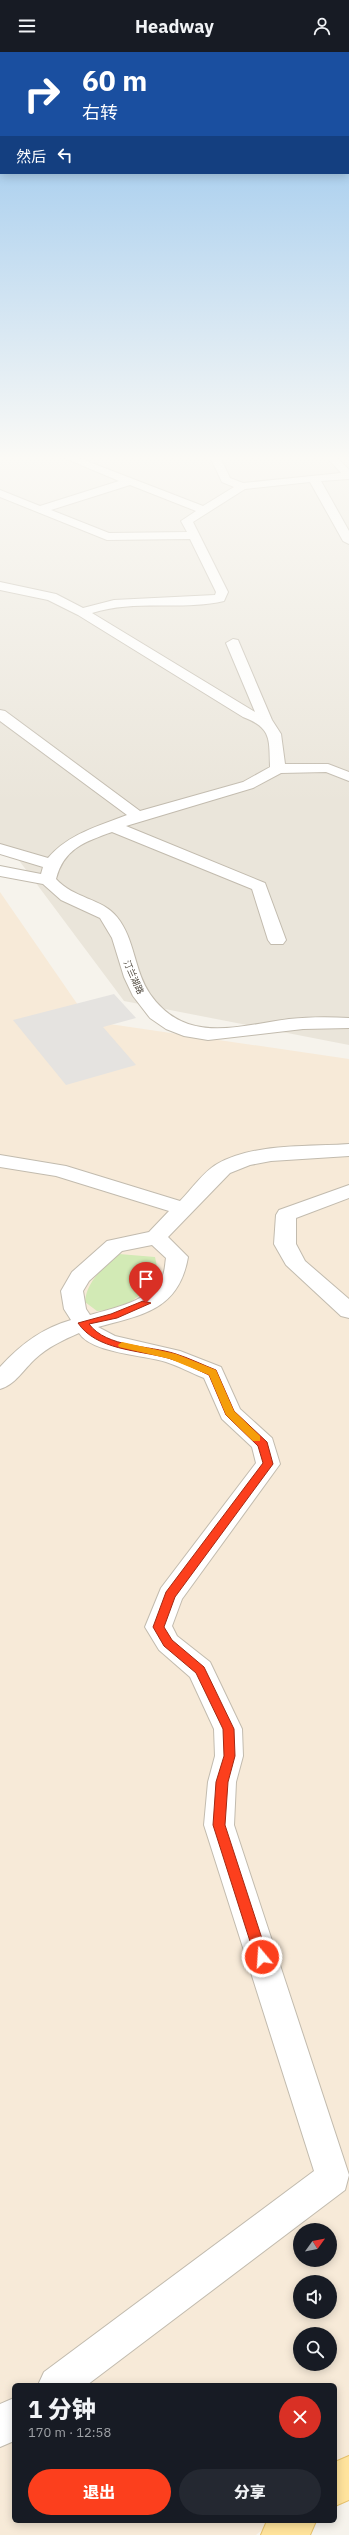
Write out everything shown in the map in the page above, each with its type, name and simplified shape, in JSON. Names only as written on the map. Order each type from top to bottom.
[{"type":"main road","points":[[337,2485],[349,2475]]},
{"type":"main road","points":[[281,2535],[295,2523]]},
{"type":"street","points":[[82,612],[92,608],[122,604],[202,601],[220,598],[222,592],[213,573]]},
{"type":"street","points":[[0,586],[52,597],[82,612],[248,714],[265,720]]},
{"type":"street","points":[[233,643],[265,720],[274,729],[278,769]]},
{"type":"street","points":[[0,714],[138,816]]},
{"type":"street","points":[[50,872],[63,850],[82,838],[138,816],[248,785],[278,769],[328,768],[349,777]]},
{"type":"street","points":[[112,826],[259,886],[277,940]]},
{"type":"street","points":[[0,849],[50,872]]},
{"type":"street","points":[[0,862],[50,872]]},
{"type":"street","points":[[0,871],[50,872]]},
{"type":"street","name":"汀兰湖路","points":[[50,872],[62,894],[94,908],[111,920],[120,938],[126,964],[141,995],[158,1017],[177,1029],[199,1034],[227,1034],[290,1024],[349,1023]]},
{"type":"street","points":[[60,2383],[333,2178],[219,1825],[222,1782],[230,1756],[228,1729],[200,1670],[168,1643],[158,1627],[170,1595],[268,1464],[263,1444],[230,1413],[213,1372],[172,1356],[109,1342],[90,1333],[82,1323],[75,1309],[72,1291],[80,1277],[115,1246],[156,1237],[223,1170],[245,1160],[271,1155],[349,1150]]},
{"type":"street","points":[[0,1161],[59,1170],[184,1209]]},
{"type":"street","points":[[349,1191],[286,1216],[285,1244],[298,1265],[349,1311]]},
{"type":"street","points":[[0,1381],[33,1346],[82,1323],[137,1308],[166,1289],[177,1271],[177,1257],[156,1237]]},
{"type":"street","points":[[0,2428],[12,2419]]},
{"type":"shaded area","points":[[0,573],[349,573],[349,1045],[124,1001],[9,847],[0,848]]},
{"type":"shaded area","points":[[0,892],[89,1021],[349,1059],[349,2459],[337,2469],[337,2383],[12,2383],[12,2523],[271,2523],[256,2535],[0,2535]]},
{"type":"shaded area","points":[[114,994],[136,1018],[103,1027],[136,1065],[66,1085],[13,1020]]},
{"type":"green space","points":[[119,1254],[155,1257],[159,1276],[139,1296],[125,1305],[108,1310],[97,1311],[85,1302],[86,1295],[92,1281],[102,1269]]},
{"type":"slow traffic","points":[[122,1345],[172,1356],[213,1372],[230,1413],[257,1438]]},
{"type":"route","points":[[146,1303],[137,1308],[113,1316],[82,1323],[90,1333],[109,1342],[172,1356],[213,1372],[230,1413],[263,1444],[268,1464],[170,1595],[158,1627],[168,1643],[200,1670],[218,1703],[228,1729],[230,1756],[222,1782],[219,1825],[262,1957]]}]
